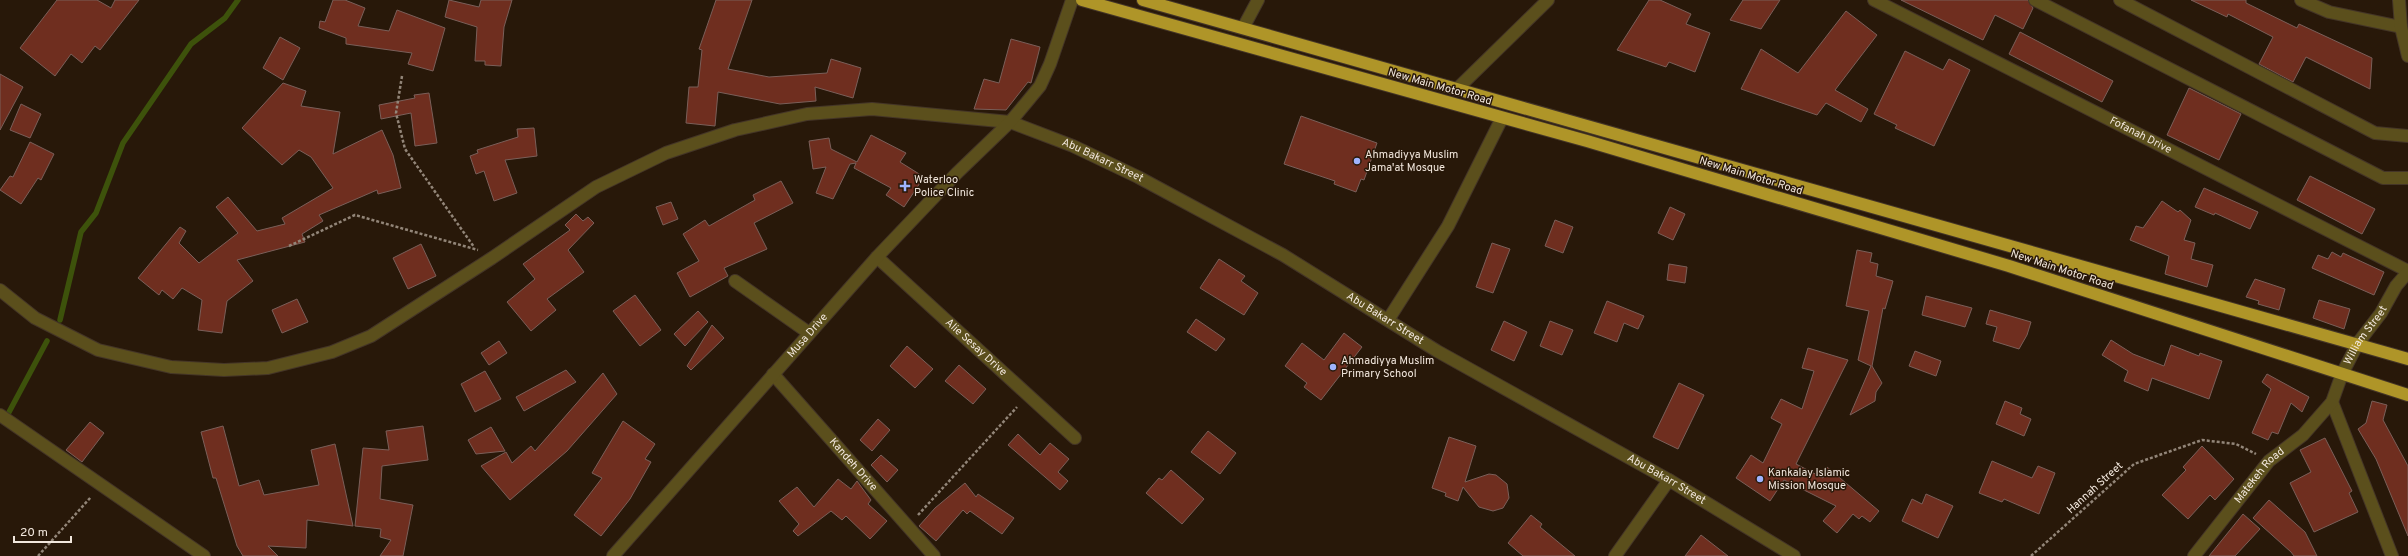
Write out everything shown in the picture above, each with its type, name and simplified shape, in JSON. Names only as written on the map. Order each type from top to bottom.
[{"type":"highway","name":"New Main Motor Road","points":[[1082,0],[1594,143],[2001,264],[2408,395]]},
{"type":"highway","name":"New Main Motor Road","points":[[1143,0],[2014,249],[2408,359]]},
{"type":"street","name":"Musa Drive","points":[[613,556],[877,257],[957,173],[1010,122],[1040,86],[1059,41],[1072,0]]},
{"type":"street","points":[[1243,28],[1258,0]]},
{"type":"street","points":[[1457,89],[1548,0]]},
{"type":"street","name":"Fofanah Drive","points":[[1874,0],[2408,271]]},
{"type":"street","points":[[2035,0],[2382,178],[2408,178]]},
{"type":"street","points":[[2120,0],[2375,133],[2408,136]]},
{"type":"street","points":[[2301,0],[2329,12],[2401,27]]},
{"type":"street","points":[[2400,0],[2401,27],[2408,56]]},
{"type":"street","name":"Abu Bakarr Street","points":[[0,290],[35,318],[98,350],[171,367],[224,370],[268,368],[332,352],[371,336],[492,258],[596,187],[666,153],[735,130],[806,114],[872,109],[1010,122],[1073,146],[1138,177],[1283,255],[1437,351],[1669,480],[1794,556]]},
{"type":"street","points":[[1388,320],[1448,226],[1502,118]]},
{"type":"street","name":"Alie Sesay Drive","points":[[877,257],[1074,438]]},
{"type":"street","name":"William Street","points":[[2332,402],[2342,374],[2358,344],[2381,313],[2396,286],[2408,271]]},
{"type":"street","points":[[735,281],[809,333]]},
{"type":"street","name":"Kandeh Drive","points":[[773,374],[934,556]]},
{"type":"street","points":[[2332,402],[2392,556]]},
{"type":"street","name":"Matekeh Road","points":[[2194,556],[2269,461],[2303,435],[2332,402]]},
{"type":"street","points":[[0,415],[102,484],[204,556]]},
{"type":"street","points":[[1616,556],[1669,480]]},
{"type":"path","points":[[402,76],[396,113],[405,149],[474,248]]},
{"type":"path","points":[[290,246],[355,215],[474,248],[492,258]]},
{"type":"path","points":[[908,525],[1027,396]]},
{"type":"path","name":"Hannah Street","points":[[2031,556],[2134,464],[2202,440],[2236,444],[2269,461]]},
{"type":"path","points":[[38,556],[102,484]]},
{"type":"building","points":[[57,0],[97,0],[111,8],[115,0],[139,0],[100,50],[95,46],[82,63],[71,54],[55,76],[20,48]]},
{"type":"building","points":[[333,0],[345,0],[365,8],[358,26],[389,31],[397,10],[445,28],[433,71],[408,64],[412,53],[346,44],[346,38],[319,28],[320,21],[325,22]]},
{"type":"building","points":[[449,0],[479,7],[481,0],[512,0],[504,27],[501,66],[485,65],[485,61],[475,61],[477,27],[445,17]]},
{"type":"building","points":[[716,0],[752,0],[728,69],[769,77],[827,73],[831,59],[861,68],[853,98],[815,87],[816,101],[780,104],[718,92],[715,126],[686,123],[689,87],[698,87],[702,50],[699,49]]},
{"type":"building","points":[[1649,0],[1660,0],[1691,14],[1686,24],[1710,33],[1695,72],[1669,62],[1666,67],[1617,50]]},
{"type":"building","points":[[1743,0],[1780,0],[1761,29],[1730,20]]},
{"type":"building","points":[[1901,0],[2028,0],[2033,8],[2023,29],[1995,15],[1983,40]]},
{"type":"building","points":[[2191,0],[2246,0],[2246,3],[2297,28],[2299,24],[2372,58],[2370,89],[2306,57],[2293,82],[2259,64],[2273,37],[2228,14],[2227,17]]},
{"type":"building","points":[[1846,11],[1877,35],[1835,90],[1868,109],[1861,122],[1826,103],[1817,115],[1741,89],[1761,49],[1798,73]]},
{"type":"building","points":[[2020,32],[2113,81],[2102,102],[2009,54]]},
{"type":"building","points":[[280,37],[300,48],[283,80],[263,68]]},
{"type":"building","points":[[1011,39],[1040,47],[1031,83],[1028,82],[1006,110],[974,109],[984,79],[999,83]]},
{"type":"building","points":[[1905,51],[1943,70],[1949,59],[1970,70],[1934,146],[1895,128],[1897,125],[1874,114]]},
{"type":"building","points":[[0,74],[23,87],[0,130]]},
{"type":"building","points":[[283,83],[306,91],[301,106],[340,112],[333,154],[382,130],[393,155],[401,188],[378,194],[377,190],[319,215],[323,221],[302,234],[305,242],[237,260],[253,281],[227,301],[222,333],[198,330],[202,300],[182,288],[173,299],[162,290],[159,295],[138,278],[180,227],[186,231],[179,243],[199,263],[238,233],[216,207],[228,197],[257,231],[285,224],[282,218],[333,188],[311,157],[299,150],[282,165],[242,128]]},
{"type":"building","points":[[2189,88],[2241,114],[2219,160],[2167,135]]},
{"type":"building","points":[[429,93],[437,143],[415,146],[411,113],[381,119],[379,105],[415,98],[414,95]]},
{"type":"building","points":[[21,104],[41,114],[30,138],[10,130]]},
{"type":"building","points":[[1301,116],[1377,143],[1364,180],[1361,179],[1356,192],[1334,184],[1335,181],[1284,164]]},
{"type":"building","points":[[534,128],[537,156],[505,160],[517,193],[494,201],[484,171],[476,174],[470,156],[478,153],[477,150],[518,137],[517,129]]},
{"type":"building","points":[[871,135],[906,153],[900,162],[924,177],[904,207],[886,195],[891,188],[854,168],[856,163],[850,164],[833,199],[816,193],[826,167],[813,169],[809,141],[829,138],[831,149],[857,162]]},
{"type":"building","points":[[30,142],[54,154],[41,180],[38,178],[21,204],[0,190],[10,176],[13,177]]},
{"type":"building","points":[[2310,176],[2375,209],[2362,234],[2297,200]]},
{"type":"building","points":[[781,181],[793,203],[754,223],[767,249],[724,268],[728,276],[690,297],[677,273],[699,261],[683,234],[705,220],[709,226],[755,200],[753,195]]},
{"type":"building","points":[[2204,188],[2258,212],[2250,229],[2215,213],[2214,215],[2195,207]]},
{"type":"building","points":[[2162,201],[2178,212],[2180,210],[2191,220],[2184,240],[2195,243],[2191,259],[2213,265],[2207,287],[2165,274],[2169,256],[2130,240],[2136,226],[2143,228]]},
{"type":"building","points":[[671,202],[678,219],[663,225],[656,207]]},
{"type":"building","points":[[1670,207],[1685,214],[1673,240],[1658,233]]},
{"type":"building","points":[[576,214],[583,221],[588,217],[594,223],[568,250],[584,272],[547,299],[556,310],[531,331],[507,302],[535,279],[523,264],[570,230],[565,225]]},
{"type":"building","points":[[1555,220],[1573,227],[1563,253],[1545,246]]},
{"type":"building","points":[[1492,243],[1510,249],[1493,293],[1476,287]]},
{"type":"building","points":[[421,244],[436,276],[408,289],[393,258]]},
{"type":"building","points":[[1857,250],[1872,253],[1870,262],[1878,264],[1876,276],[1893,281],[1885,309],[1883,308],[1872,366],[1882,383],[1876,392],[1875,401],[1850,415],[1871,366],[1858,360],[1869,311],[1846,306]]},
{"type":"building","points":[[2332,252],[2341,257],[2343,253],[2384,272],[2374,295],[2312,268],[2318,255],[2328,259]]},
{"type":"building","points":[[1219,259],[1245,276],[1241,281],[1258,293],[1244,315],[1200,288]]},
{"type":"building","points":[[1669,264],[1687,267],[1685,283],[1667,280]]},
{"type":"building","points":[[2255,279],[2285,289],[2279,310],[2258,304],[2259,301],[2246,297]]},
{"type":"building","points":[[635,295],[661,330],[640,346],[613,311]]},
{"type":"building","points":[[1926,296],[1972,308],[1965,327],[1922,315]]},
{"type":"building","points":[[297,299],[308,322],[282,333],[272,310]]},
{"type":"building","points":[[2319,300],[2350,309],[2344,329],[2313,318]]},
{"type":"building","points":[[1607,301],[1644,316],[1638,329],[1624,323],[1617,342],[1594,333]]},
{"type":"building","points":[[1990,310],[2031,322],[2027,335],[2019,349],[1993,341],[1997,327],[1986,324]]},
{"type":"building","points":[[698,311],[708,322],[685,346],[674,334]]},
{"type":"building","points":[[1196,319],[1225,339],[1216,351],[1187,332]]},
{"type":"building","points":[[1504,321],[1527,332],[1514,361],[1491,350]]},
{"type":"building","points":[[1550,321],[1573,330],[1562,355],[1540,346]]},
{"type":"building","points":[[712,325],[724,338],[691,370],[687,366]]},
{"type":"building","name":"Ahmadiyya Muslim Primary School","points":[[1344,333],[1362,347],[1321,400],[1304,387],[1307,383],[1285,366],[1302,343],[1324,360]]},
{"type":"building","points":[[2111,340],[2133,354],[2164,366],[2171,345],[2199,356],[2200,353],[2222,361],[2209,399],[2152,378],[2148,391],[2124,381],[2128,371],[2102,355]]},
{"type":"building","points":[[499,341],[507,353],[489,365],[481,353]]},
{"type":"building","points":[[907,346],[933,369],[915,388],[890,366]]},
{"type":"building","points":[[1808,348],[1848,360],[1796,464],[1823,478],[1827,467],[1879,511],[1870,522],[1862,516],[1859,519],[1853,514],[1837,533],[1823,521],[1836,506],[1784,480],[1770,501],[1736,478],[1751,455],[1763,463],[1782,424],[1771,418],[1781,399],[1802,409],[1814,371],[1802,368]]},
{"type":"building","points":[[1915,351],[1941,361],[1936,376],[1909,366]]},
{"type":"building","points":[[959,365],[986,389],[973,404],[945,381]]},
{"type":"building","points":[[566,370],[576,382],[524,411],[516,397]]},
{"type":"building","points":[[485,371],[501,399],[475,412],[461,384]]},
{"type":"building","points":[[603,373],[617,394],[567,451],[510,500],[481,466],[506,452],[512,463],[531,446],[535,451]]},
{"type":"building","points":[[2267,374],[2309,397],[2302,412],[2291,403],[2278,434],[2272,432],[2268,440],[2252,433],[2271,389],[2262,382]]},
{"type":"building","points":[[1679,383],[1704,395],[1678,449],[1653,437]]},
{"type":"building","points":[[2005,401],[2022,408],[2020,414],[2031,419],[2024,436],[1996,424]]},
{"type":"building","points":[[2372,401],[2387,405],[2383,420],[2408,466],[2408,536],[2376,459],[2358,429],[2366,423]]},
{"type":"building","points":[[878,419],[890,430],[872,451],[860,440]]},
{"type":"building","points":[[623,421],[655,444],[645,459],[651,462],[630,499],[601,536],[574,515],[602,478],[592,473]]},
{"type":"building","points":[[90,422],[104,433],[82,462],[66,450]]},
{"type":"building","points":[[223,426],[239,486],[259,480],[264,495],[319,485],[311,450],[335,444],[353,526],[307,520],[306,548],[268,546],[278,556],[243,556],[237,546],[216,478],[213,478],[201,432]]},
{"type":"building","points":[[423,426],[428,460],[382,466],[380,499],[413,505],[403,556],[380,556],[391,540],[380,537],[381,529],[355,526],[363,448],[389,450],[386,431]]},
{"type":"building","points":[[491,427],[505,451],[476,454],[468,440]]},
{"type":"building","points":[[1208,431],[1236,453],[1220,474],[1191,452]]},
{"type":"building","points":[[1018,434],[1040,455],[1050,443],[1069,459],[1058,472],[1068,481],[1060,490],[1008,445]]},
{"type":"building","points":[[1449,437],[1476,446],[1465,482],[1489,474],[1496,475],[1507,484],[1509,498],[1503,508],[1493,511],[1479,507],[1463,487],[1458,501],[1445,496],[1446,493],[1432,488]]},
{"type":"building","points":[[2325,438],[2352,491],[2349,493],[2358,512],[2314,532],[2290,483],[2311,472],[2300,450]]},
{"type":"building","points":[[2202,446],[2234,479],[2215,500],[2210,495],[2188,519],[2162,495],[2186,470],[2183,467]]},
{"type":"building","points":[[881,455],[898,470],[887,482],[871,465]]},
{"type":"building","points":[[1992,461],[2032,478],[2038,466],[2055,473],[2039,514],[2004,499],[2002,502],[1979,493]]},
{"type":"building","points":[[1171,470],[1204,499],[1182,524],[1146,493],[1159,478],[1162,480]]},
{"type":"building","points":[[838,479],[851,489],[857,481],[871,500],[868,504],[887,521],[870,539],[846,516],[842,520],[831,511],[798,536],[793,531],[799,524],[779,501],[797,487],[814,507]]},
{"type":"building","points":[[965,483],[976,497],[978,494],[1014,518],[1002,534],[970,511],[967,514],[963,510],[936,541],[919,526],[935,508]]},
{"type":"building","points":[[1926,494],[1953,506],[1938,538],[1902,521],[1912,499],[1922,504]]},
{"type":"building","points":[[2269,500],[2305,532],[2317,556],[2294,556],[2253,518]]},
{"type":"building","points":[[2243,514],[2260,529],[2235,556],[2209,556]]},
{"type":"building","points":[[1531,515],[1542,524],[1540,527],[1575,556],[1523,556],[1508,543]]},
{"type":"building","points":[[1701,535],[1728,556],[1685,556]]},
{"type":"waterway","points":[[60,320],[81,232],[96,213],[123,143],[191,44],[225,18],[238,0]]},
{"type":"waterway","points":[[8,414],[47,341]]},
{"type":"place","name":"Ahmadiyya Muslim Jama'at Mosque","points":[[1357,161]]},
{"type":"place","name":"Waterloo Police Clinic","points":[[905,186]]},
{"type":"place","name":"Ahmadiyya Muslim Primary School","points":[[1333,367]]},
{"type":"place","name":"Kankalay Islamic Mission Mosque","points":[[1760,479]]}]
